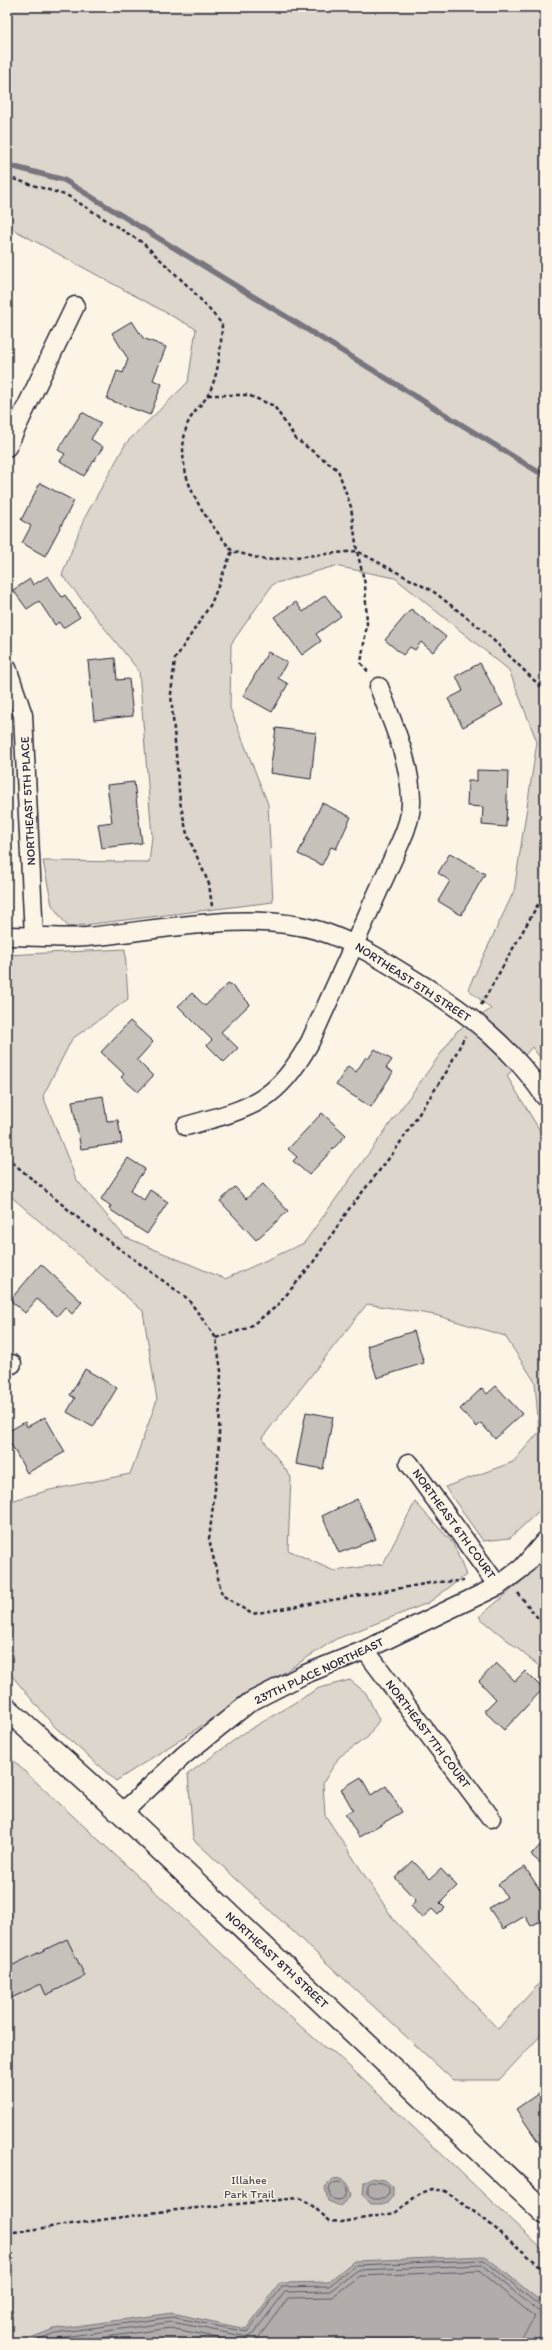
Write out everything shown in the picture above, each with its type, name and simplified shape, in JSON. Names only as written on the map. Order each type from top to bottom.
[{"type":"street","points":[[7,447],[75,306]]},
{"type":"street","name":"NORTHEAST 5TH PLACE","points":[[7,668],[23,715],[34,936]]},
{"type":"street","points":[[186,1126],[237,1112],[261,1101],[281,1085],[297,1065],[310,1042],[400,844],[407,825],[412,800],[408,775],[398,738],[379,687]]},
{"type":"street","name":"NORTHEAST 5TH STREET","points":[[7,936],[84,937],[215,923],[287,924],[318,930],[354,943],[444,999],[473,1020],[504,1045],[529,1072],[545,1097]]},
{"type":"street","name":"NORTHEAST 6TH COURT","points":[[409,1463],[503,1582]]},
{"type":"street","points":[[503,1582],[522,1568],[545,1541]]},
{"type":"street","name":"237TH PLACE NORTHEAST","points":[[122,1813],[184,1755],[250,1702],[303,1675],[365,1650],[503,1582]]},
{"type":"street","name":"NORTHEAST 7TH COURT","points":[[365,1650],[491,1818]]},
{"type":"street","name":"NORTHEAST 8TH STREET","points":[[7,1709],[122,1813],[545,2213]]},
{"type":"path","points":[[7,177],[68,196],[143,243],[192,290],[222,324],[221,353],[208,394],[188,424],[182,451],[190,490],[232,551],[266,560],[357,551],[434,592],[484,631],[545,691]]},
{"type":"path","points":[[208,394],[248,395],[274,406],[296,438],[338,470],[351,507],[357,551],[365,584],[367,624],[361,663],[379,687]]},
{"type":"path","points":[[215,923],[209,884],[187,834],[180,802],[171,694],[175,659],[210,604],[232,551]]},
{"type":"path","points":[[216,1338],[248,1328],[277,1306],[312,1264],[349,1209],[394,1152],[447,1071],[473,1020],[545,892]]},
{"type":"path","points":[[7,1158],[83,1222],[188,1299],[216,1338],[221,1371],[218,1464],[209,1539],[222,1595],[252,1614],[436,1582],[468,1580]]},
{"type":"path","points":[[503,1582],[545,1627]]},
{"type":"path","points":[[7,2233],[166,2211],[299,2198],[309,2203],[330,2221],[342,2222],[395,2213],[419,2194],[432,2189],[445,2191],[462,2202],[545,2270]]},
{"type":"green space","points":[[7,7],[545,7],[545,1064],[532,1047],[507,1076],[545,1139],[545,1500],[540,1510],[510,1538],[483,1541],[445,1487],[513,1462],[539,1432],[535,1382],[505,1336],[435,1315],[367,1304],[262,1438],[291,1477],[288,1550],[334,1571],[383,1564],[415,1502],[453,1543],[466,1575],[428,1603],[336,1639],[116,1781],[54,1726],[7,1670],[7,1502],[50,1490],[130,1474],[157,1400],[143,1311],[7,1193],[7,955],[125,949],[128,999],[72,1039],[43,1096],[76,1179],[125,1237],[225,1279],[304,1243],[457,1031],[491,1009],[468,989],[514,891],[537,742],[509,670],[395,578],[335,566],[273,584],[231,644],[230,708],[268,804],[273,902],[68,927],[52,905],[43,861],[149,862],[152,836],[139,671],[62,575],[84,519],[126,443],[188,382],[196,329],[7,226]]},
{"type":"green space","points":[[545,1552],[545,1671],[479,1617],[529,1575]]},
{"type":"green space","points":[[350,1680],[366,1693],[379,1720],[368,1737],[339,1757],[323,1783],[325,1815],[394,1920],[498,2029],[545,1977],[545,2031],[499,2080],[453,2080],[193,1839],[188,1774],[244,1733],[319,1688]]},
{"type":"green space","name":"Illahee Park Trail","points":[[7,1755],[298,2024],[324,2047],[335,2053],[545,2252],[545,2343],[7,2343]]},
{"type":"water","points":[[342,2178],[348,2184],[351,2196],[340,2206],[328,2201],[325,2187],[333,2179]]},
{"type":"water","points":[[371,2178],[385,2180],[393,2187],[393,2196],[386,2204],[371,2204],[363,2195],[364,2182]]},
{"type":"water","points":[[485,2256],[545,2305],[545,2329],[535,2343],[17,2343],[54,2329],[172,2313],[246,2329],[280,2283],[328,2282],[354,2261]]},
{"type":"building","points":[[132,321],[143,338],[166,347],[153,380],[162,384],[150,415],[107,399],[117,371],[123,373],[128,359],[112,333]]},
{"type":"building","points":[[82,412],[101,423],[91,439],[103,447],[84,476],[60,461],[65,454],[58,450]]},
{"type":"building","points":[[40,483],[74,501],[45,556],[22,543],[31,526],[21,520]]},
{"type":"building","points":[[48,576],[62,597],[65,595],[80,617],[63,628],[59,622],[55,625],[39,601],[27,609],[13,590],[30,579],[33,585]]},
{"type":"building","points":[[325,595],[341,616],[316,634],[321,641],[302,655],[274,617],[296,602],[303,612]]},
{"type":"building","points":[[411,609],[446,637],[433,652],[421,642],[415,650],[410,647],[403,655],[385,640]]},
{"type":"building","points":[[268,652],[287,662],[278,678],[288,684],[272,712],[243,696]]},
{"type":"building","points":[[115,658],[117,680],[129,679],[133,716],[94,720],[88,661]]},
{"type":"building","points":[[480,663],[503,705],[463,727],[448,699],[463,691],[456,676]]},
{"type":"building","points":[[276,728],[316,733],[311,779],[270,773]]},
{"type":"building","points":[[477,770],[508,771],[506,827],[482,825],[483,807],[467,806],[468,781],[477,781]]},
{"type":"building","points":[[134,782],[142,843],[102,848],[98,824],[112,822],[107,785]]},
{"type":"building","points":[[322,803],[351,817],[336,849],[331,847],[322,865],[298,854]]},
{"type":"building","points":[[450,853],[485,874],[461,915],[438,901],[450,881],[438,873]]},
{"type":"building","points":[[229,983],[250,1004],[221,1032],[238,1048],[224,1062],[207,1045],[212,1040],[178,1006],[192,993],[205,1006]]},
{"type":"building","points":[[130,1021],[153,1042],[137,1060],[153,1076],[138,1092],[121,1077],[124,1074],[101,1052]]},
{"type":"building","points":[[375,1049],[392,1060],[386,1068],[393,1072],[371,1107],[336,1085],[348,1066],[356,1072],[366,1057],[368,1059]]},
{"type":"building","points":[[103,1096],[107,1121],[118,1120],[122,1143],[81,1149],[72,1101]]},
{"type":"building","points":[[322,1113],[346,1135],[309,1175],[293,1161],[297,1157],[288,1149]]},
{"type":"building","points":[[128,1158],[145,1169],[130,1191],[144,1200],[150,1190],[168,1202],[147,1234],[109,1209],[111,1206],[101,1199]]},
{"type":"building","points":[[263,1184],[288,1211],[256,1240],[220,1201],[235,1187],[246,1199]]},
{"type":"building","points":[[41,1264],[82,1302],[72,1314],[65,1307],[57,1316],[37,1299],[25,1313],[10,1300]]},
{"type":"building","points":[[414,1331],[424,1363],[377,1378],[367,1346]]},
{"type":"building","points":[[85,1369],[117,1388],[93,1427],[67,1412],[75,1398],[70,1395]]},
{"type":"building","points":[[496,1386],[522,1414],[495,1439],[481,1423],[477,1427],[460,1409],[482,1388],[487,1394]]},
{"type":"building","points":[[306,1412],[333,1417],[323,1469],[296,1464]]},
{"type":"building","points":[[45,1417],[65,1452],[27,1473],[7,1437],[7,1432],[25,1422],[27,1427]]},
{"type":"building","points":[[357,1499],[376,1539],[339,1553],[322,1516]]},
{"type":"building","points":[[496,1663],[515,1681],[525,1671],[543,1689],[504,1730],[484,1711],[496,1699],[479,1681]]},
{"type":"building","points":[[361,1777],[371,1795],[386,1786],[402,1812],[359,1837],[345,1814],[353,1810],[341,1789]]},
{"type":"building","points":[[545,1840],[545,1867],[531,1855]]},
{"type":"building","points":[[413,1861],[430,1879],[441,1869],[457,1886],[440,1903],[445,1908],[438,1915],[432,1909],[422,1918],[411,1906],[416,1900],[395,1878]]},
{"type":"building","points":[[525,1867],[545,1898],[545,1917],[531,1926],[525,1916],[503,1929],[489,1908],[507,1897],[498,1884]]},
{"type":"building","points":[[67,1939],[85,1976],[46,1995],[41,1984],[7,2000],[7,1957],[11,1966]]},
{"type":"building","points":[[545,2089],[545,2148],[543,2149],[516,2109]]},
{"type":"waterway","points":[[7,165],[64,180],[545,476]]}]
